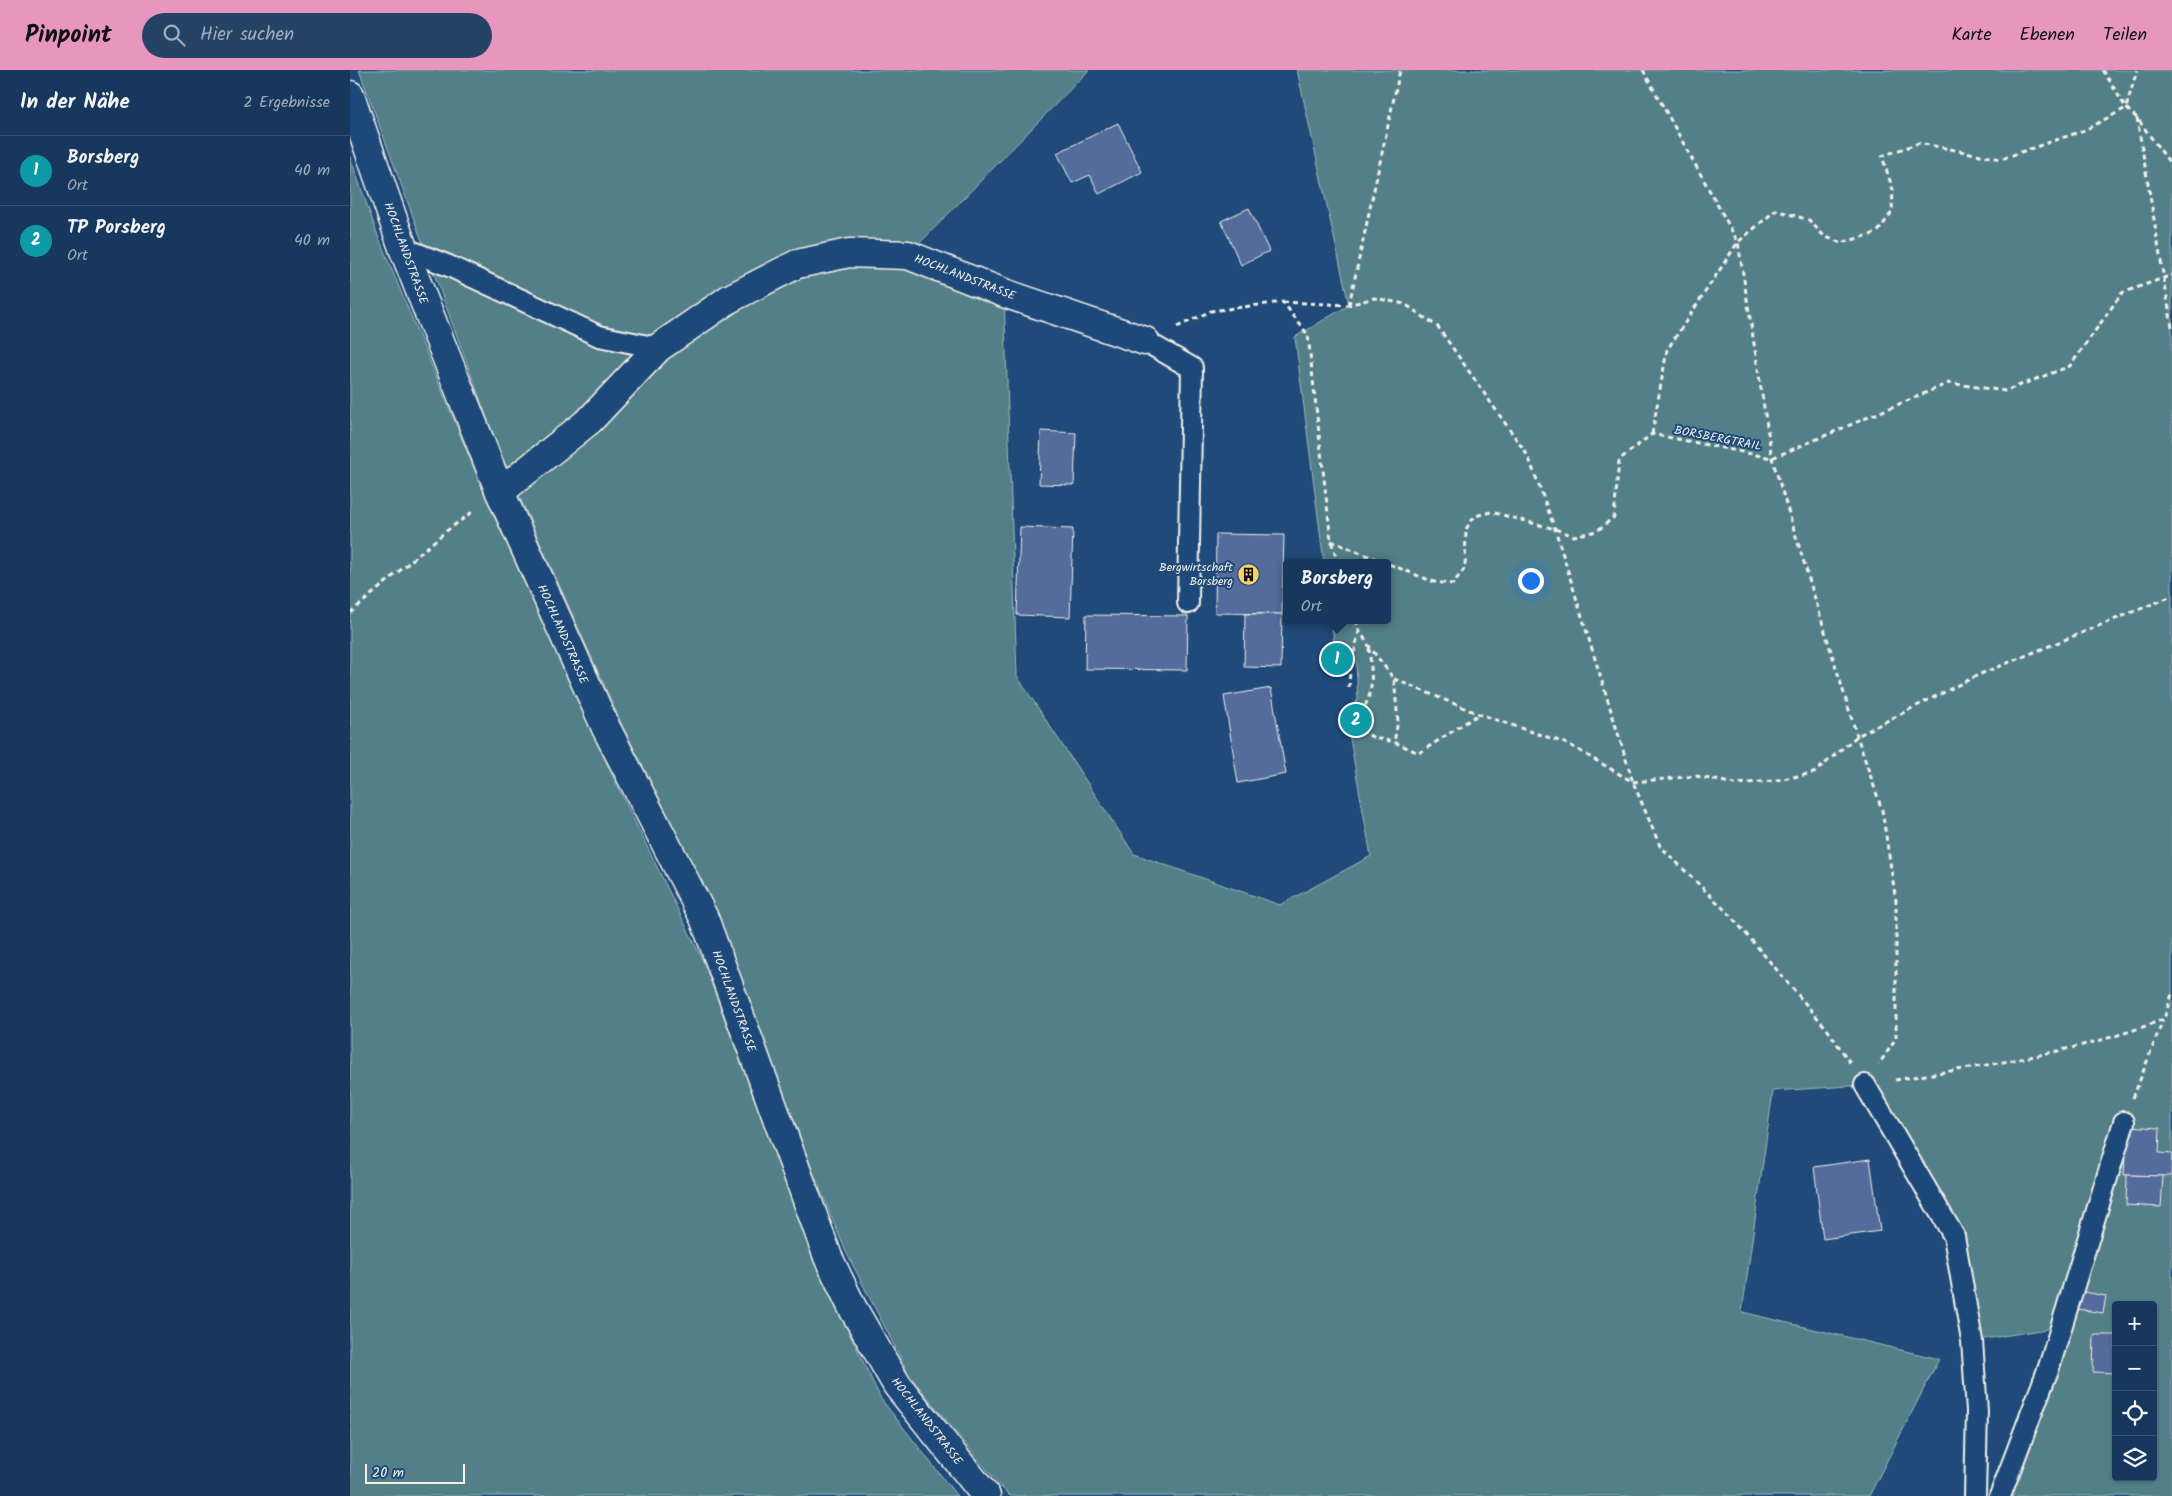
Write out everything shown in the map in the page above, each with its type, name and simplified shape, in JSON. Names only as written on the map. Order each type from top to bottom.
[{"type":"street","name":"HOCHLANDSTRASSE","points":[[350,95],[403,248],[500,492],[606,728],[704,918],[828,1256],[852,1307],[897,1385],[986,1496]]},
{"type":"street","name":"HOCHLANDSTRASSE","points":[[500,492],[590,420],[658,348],[729,299],[797,264],[849,252],[908,255],[1004,293],[1145,341]]},
{"type":"lane","points":[[403,248],[449,266],[598,336],[658,348]]},
{"type":"lane","points":[[1145,341],[1192,368],[1188,603]]},
{"type":"lane","points":[[1865,1085],[1954,1236],[1972,1341],[1977,1411],[1975,1496]]},
{"type":"lane","points":[[2000,1496],[2049,1367],[2124,1122]]},
{"type":"path","points":[[1349,305],[1400,70]]},
{"type":"path","points":[[1643,70],[1738,242],[1772,458],[1857,736],[1882,810],[1896,901],[1896,1039],[1865,1085]]},
{"type":"path","points":[[2103,70],[2126,108],[2138,118],[2172,166]]},
{"type":"path","points":[[1391,565],[1434,582],[1453,584],[1466,568],[1466,529],[1475,516],[1491,512],[1555,528],[1574,536],[1598,531],[1614,517],[1619,460],[1652,434],[1668,350],[1738,242],[1776,210],[1809,220],[1824,236],[1842,243],[1877,233],[1892,212],[1893,190],[1882,156],[1919,142],[2001,158],[2085,130],[2126,108],[2137,70]]},
{"type":"path","points":[[2138,118],[2172,327]]},
{"type":"path","name":"BORSBERGTRAIL","points":[[1652,434],[1772,458],[1949,383],[2005,391],[2070,366],[2122,293],[2172,275]]},
{"type":"path","points":[[1145,341],[1211,311],[1283,302],[1349,305],[1374,298],[1406,304],[1438,327],[1528,456],[1555,528],[1633,782],[1660,846],[1731,916],[1827,1028],[1865,1085]]},
{"type":"path","points":[[1283,302],[1308,335],[1331,541],[1337,559]]},
{"type":"path","points":[[350,613],[445,532],[500,492]]},
{"type":"path","points":[[1331,541],[1376,559]]},
{"type":"path","points":[[1357,624],[1369,646],[1394,679],[1479,714],[1568,744],[1633,782],[1696,776],[1735,784],[1772,781],[1814,773],[1857,736],[1978,675],[2172,596]]},
{"type":"path","points":[[1349,688],[1351,662],[1359,630]]},
{"type":"path","points":[[1369,646],[1372,672],[1369,697],[1361,710],[1350,715],[1349,723],[1374,738],[1394,742],[1419,753],[1479,714]]},
{"type":"path","points":[[1394,679],[1398,721],[1394,742]]},
{"type":"path","points":[[2124,1122],[2172,994]]},
{"type":"path","points":[[1865,1085],[2042,1055],[2131,1032],[2164,1019]]},
{"type":"green space","points":[[359,70],[1089,70],[908,255],[1004,293],[1017,676],[1134,854],[1280,905],[1371,856],[1345,711],[1358,700],[1356,661],[1346,652],[1335,648],[1332,624],[1391,624],[1391,559],[1323,559],[1295,337],[1349,305],[1297,70],[2172,70],[2172,1496],[2002,1496],[2065,1326],[1972,1341],[1954,1236],[1865,1085],[1773,1091],[1742,1312],[1939,1359],[1869,1496],[1010,1496],[910,1376],[846,1252],[813,1172],[718,915],[622,725],[500,453]]},
{"type":"green space","points":[[350,157],[378,236],[490,507],[614,779],[704,963],[813,1257],[881,1399],[957,1496],[350,1496]]},
{"type":"building","points":[[1118,123],[1142,172],[1099,194],[1090,175],[1072,183],[1057,153]]},
{"type":"building","points":[[1249,208],[1269,251],[1241,265],[1221,221]]},
{"type":"building","points":[[1041,431],[1076,433],[1074,485],[1039,484]]},
{"type":"building","points":[[1020,527],[1073,529],[1070,617],[1017,615]]},
{"type":"building","name":"Bergwirtschaft Borsberg","points":[[1216,534],[1284,535],[1282,614],[1215,613]]},
{"type":"building","points":[[1245,614],[1282,614],[1281,668],[1244,667]]},
{"type":"building","points":[[1086,615],[1188,616],[1187,670],[1085,669]]},
{"type":"building","points":[[1271,688],[1286,774],[1238,783],[1224,696]]},
{"type":"building","points":[[2127,1126],[2160,1128],[2159,1153],[2172,1154],[2171,1176],[2124,1175]]},
{"type":"building","points":[[1870,1159],[1880,1231],[1823,1239],[1814,1167]]},
{"type":"building","points":[[2127,1175],[2163,1176],[2161,1207],[2126,1205]]},
{"type":"building","points":[[2074,1290],[2106,1296],[2103,1313],[2071,1308]]},
{"type":"building","points":[[2094,1335],[2112,1335],[2112,1373],[2093,1372]]},
{"type":"place","name":"Bergwirtschaft Borsberg","points":[[1249,574]]},
{"type":"place","name":"Borsberg","points":[[1337,659]]},
{"type":"place","name":"TP Porsberg","points":[[1356,720]]}]
